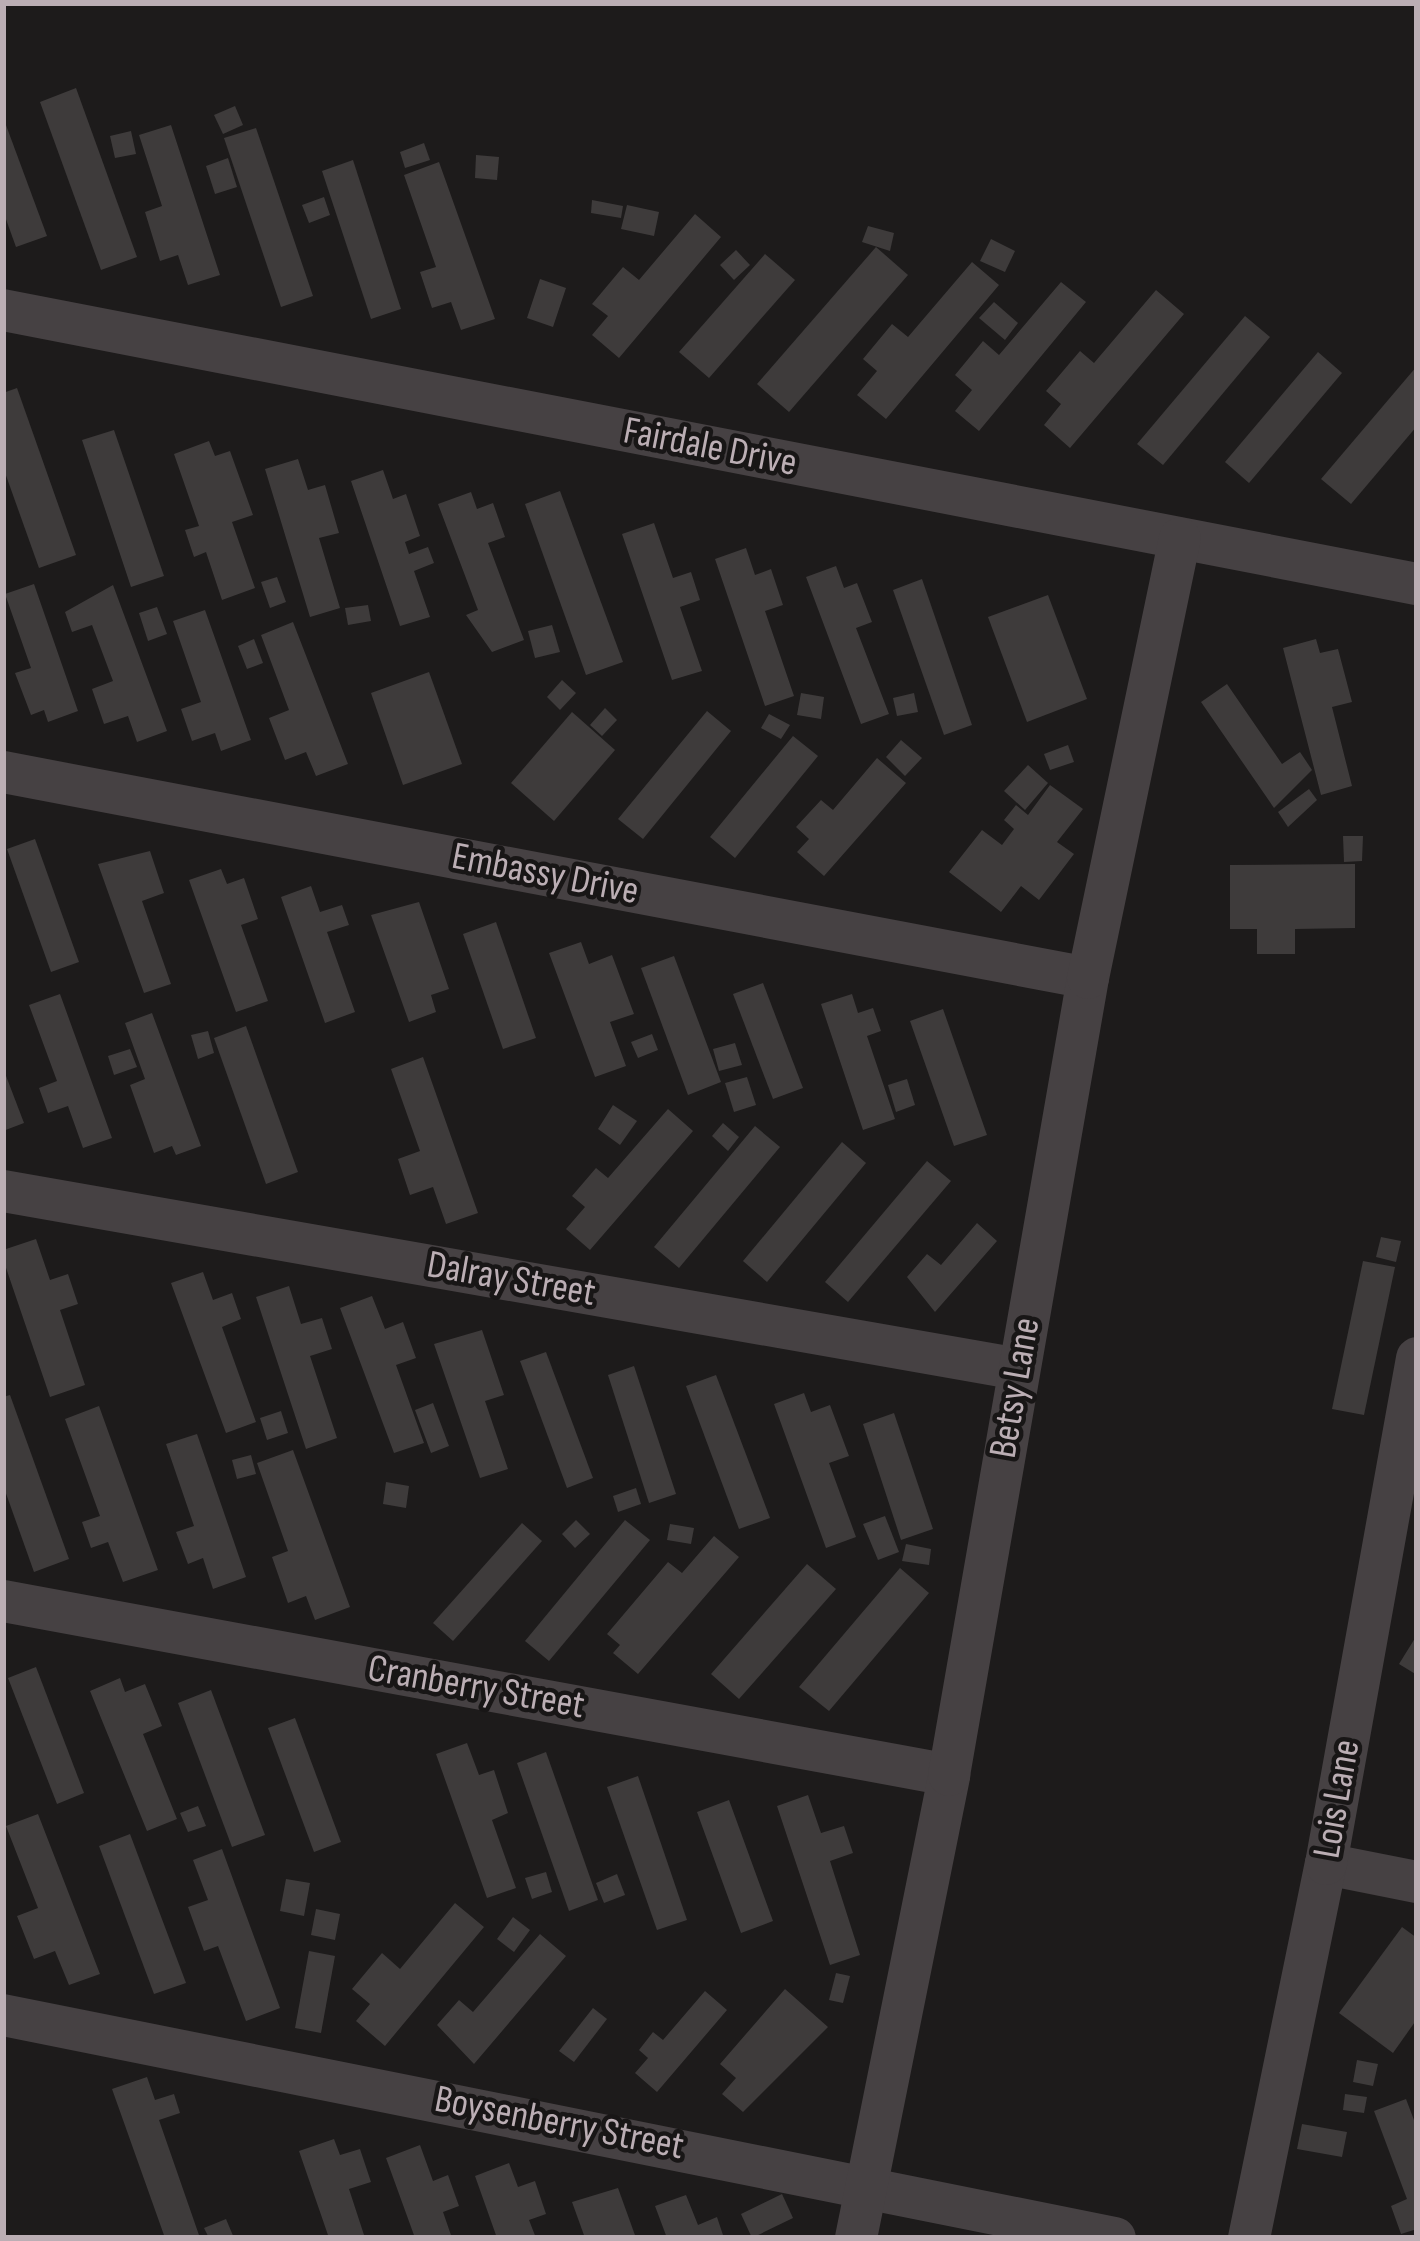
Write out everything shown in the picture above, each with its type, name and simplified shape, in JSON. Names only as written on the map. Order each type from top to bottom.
[{"type":"street","name":"Fairdale Drive","points":[[3,310],[1417,584]]},
{"type":"street","name":"Betsy Lane","points":[[856,2238],[949,1775],[1088,978],[1180,539]]},
{"type":"street","name":"Embassy Drive","points":[[3,772],[1088,978]]},
{"type":"street","name":"Dalray Street","points":[[3,1191],[1019,1369]]},
{"type":"street","name":"Lois Lane","points":[[1249,2238],[1406,1475],[1417,1358]]},
{"type":"street","name":"Cranberry Street","points":[[3,1601],[949,1775]]},
{"type":"street","points":[[1327,1864],[1417,1882]]},
{"type":"street","name":"Boysenberry Street","points":[[3,2015],[1115,2238]]},
{"type":"building","points":[[76,88],[137,257],[101,270],[40,102]]},
{"type":"building","points":[[235,106],[243,125],[223,134],[214,115]]},
{"type":"building","points":[[3,117],[47,236],[16,247],[3,211]]},
{"type":"building","points":[[171,125],[220,275],[188,285],[178,255],[160,261],[145,212],[162,206],[139,135]]},
{"type":"building","points":[[256,128],[313,296],[281,307],[224,138]]},
{"type":"building","points":[[131,131],[136,154],[115,158],[110,136]]},
{"type":"building","points":[[424,143],[430,160],[405,168],[400,152]]},
{"type":"building","points":[[476,155],[499,157],[497,180],[475,178]]},
{"type":"building","points":[[228,158],[237,187],[215,194],[206,166]]},
{"type":"building","points":[[353,160],[401,309],[371,319],[322,171]]},
{"type":"building","points":[[439,162],[495,319],[461,330],[451,302],[432,308],[420,272],[436,267],[404,175]]},
{"type":"building","points":[[324,197],[330,215],[309,223],[302,205]]},
{"type":"building","points":[[592,200],[623,206],[621,218],[591,213]]},
{"type":"building","points":[[627,205],[659,212],[654,236],[621,229]]},
{"type":"building","points":[[695,214],[721,237],[619,358],[592,335],[608,316],[592,304],[623,267],[639,280]]},
{"type":"building","points":[[868,226],[894,233],[890,251],[862,242]]},
{"type":"building","points":[[991,239],[1015,251],[1005,272],[980,261]]},
{"type":"building","points":[[876,247],[908,275],[789,412],[757,384]]},
{"type":"building","points":[[736,250],[750,265],[734,280],[720,265]]},
{"type":"building","points":[[765,254],[795,280],[709,378],[679,352]]},
{"type":"building","points":[[972,262],[999,285],[886,419],[857,395],[877,371],[863,359],[892,324],[908,337]]},
{"type":"building","points":[[540,279],[566,288],[553,327],[527,318]]},
{"type":"building","points":[[1061,282],[1086,302],[979,431],[955,411],[972,390],[955,375],[983,341],[999,355]]},
{"type":"building","points":[[1156,290],[1184,314],[1070,448],[1044,425],[1061,404],[1046,391],[1080,351],[1094,363]]},
{"type":"building","points":[[994,302],[1018,323],[1005,340],[979,318]]},
{"type":"building","points":[[1245,316],[1270,337],[1163,465],[1137,444]]},
{"type":"building","points":[[1318,352],[1342,373],[1249,483],[1225,462]]},
{"type":"building","points":[[1417,366],[1417,426],[1351,504],[1321,479]]},
{"type":"building","points":[[17,388],[76,555],[39,568],[3,467],[3,393]]},
{"type":"building","points":[[114,430],[164,576],[131,587],[82,440]]},
{"type":"building","points":[[209,441],[215,456],[230,451],[253,515],[232,522],[255,588],[222,600],[206,552],[194,557],[185,530],[199,526],[174,454]]},
{"type":"building","points":[[298,459],[308,490],[325,485],[339,533],[319,538],[340,608],[310,617],[265,469]]},
{"type":"building","points":[[383,470],[393,499],[406,494],[420,536],[405,542],[409,554],[428,547],[434,563],[414,571],[430,617],[400,626],[351,481]]},
{"type":"building","points":[[560,491],[623,662],[586,675],[525,504]]},
{"type":"building","points":[[471,492],[477,509],[493,503],[505,537],[488,543],[524,640],[492,652],[466,615],[478,610],[438,504]]},
{"type":"building","points":[[654,523],[673,578],[691,572],[700,600],[680,607],[702,671],[672,680],[622,534]]},
{"type":"building","points":[[746,548],[755,575],[771,569],[783,605],[765,611],[794,696],[765,706],[715,559]]},
{"type":"building","points":[[836,566],[844,588],[857,583],[872,622],[856,628],[889,714],[861,724],[806,577]]},
{"type":"building","points":[[277,577],[286,602],[270,608],[261,582]]},
{"type":"building","points":[[922,579],[972,725],[944,735],[893,590]]},
{"type":"building","points":[[34,584],[78,711],[48,722],[44,710],[31,715],[15,673],[31,668],[5,594]]},
{"type":"building","points":[[113,585],[167,731],[137,742],[128,716],[104,724],[92,689],[113,681],[92,625],[72,632],[65,612]]},
{"type":"building","points":[[1048,595],[1087,699],[1027,722],[988,617]]},
{"type":"building","points":[[368,605],[371,621],[348,625],[345,608]]},
{"type":"building","points":[[157,607],[167,634],[148,641],[139,613]]},
{"type":"building","points":[[205,610],[251,740],[221,751],[215,733],[192,741],[181,709],[201,702],[173,621]]},
{"type":"building","points":[[293,622],[348,764],[316,776],[306,752],[285,760],[269,718],[289,710],[261,635]]},
{"type":"building","points":[[552,625],[560,652],[535,658],[528,631]]},
{"type":"building","points":[[254,639],[263,663],[247,669],[238,646]]},
{"type":"building","points":[[1316,639],[1320,653],[1338,649],[1352,702],[1332,707],[1352,786],[1321,795],[1283,648]]},
{"type":"building","points":[[429,672],[462,764],[403,785],[371,693]]},
{"type":"building","points":[[562,680],[576,693],[560,710],[547,697]]},
{"type":"building","points":[[1227,684],[1282,764],[1300,752],[1312,770],[1274,808],[1201,702]]},
{"type":"building","points":[[801,693],[824,697],[821,719],[797,715]]},
{"type":"building","points":[[914,693],[918,712],[897,716],[893,698]]},
{"type":"building","points":[[605,708],[617,720],[602,736],[590,725]]},
{"type":"building","points":[[707,711],[731,731],[643,839],[618,819]]},
{"type":"building","points":[[572,712],[615,750],[554,821],[511,783]]},
{"type":"building","points":[[769,714],[790,725],[781,739],[761,728]]},
{"type":"building","points":[[793,736],[818,756],[735,858],[710,837]]},
{"type":"building","points":[[901,740],[922,758],[905,776],[886,757]]},
{"type":"building","points":[[1068,745],[1074,762],[1050,770],[1044,754]]},
{"type":"building","points":[[877,758],[906,783],[824,876],[797,852],[809,839],[796,827],[821,800],[833,810]]},
{"type":"building","points":[[1028,765],[1048,783],[1025,810],[1004,791]]},
{"type":"building","points":[[1050,785],[1083,809],[1057,842],[1074,854],[1039,900],[1021,886],[1001,912],[949,872],[982,830],[1002,845],[1014,829],[1004,820],[1016,805],[1028,815]]},
{"type":"building","points":[[1309,789],[1317,800],[1288,827],[1278,812]]},
{"type":"building","points":[[1343,836],[1363,836],[1362,861],[1344,862]]},
{"type":"building","points":[[35,839],[79,962],[51,972],[7,849]]},
{"type":"building","points":[[150,851],[164,893],[142,901],[171,984],[144,993],[98,864]]},
{"type":"building","points":[[1355,864],[1355,928],[1295,929],[1295,954],[1257,954],[1257,929],[1230,929],[1230,865]]},
{"type":"building","points":[[221,869],[227,884],[244,878],[258,919],[241,925],[268,1001],[236,1012],[189,880]]},
{"type":"building","points":[[311,886],[320,912],[342,905],[349,925],[327,932],[355,1012],[325,1023],[281,897]]},
{"type":"building","points":[[419,902],[449,989],[431,995],[436,1012],[409,1022],[371,915]]},
{"type":"building","points":[[496,922],[536,1038],[503,1049],[463,934]]},
{"type":"building","points":[[581,942],[589,964],[612,955],[634,1014],[610,1022],[626,1066],[595,1077],[549,953]]},
{"type":"building","points":[[674,956],[721,1082],[688,1095],[641,968]]},
{"type":"building","points":[[763,983],[803,1088],[773,1099],[733,994]]},
{"type":"building","points":[[60,994],[112,1138],[83,1148],[68,1106],[48,1113],[39,1088],[57,1081],[29,1005]]},
{"type":"building","points":[[852,994],[858,1013],[873,1008],[881,1031],[867,1036],[895,1119],[863,1130],[821,1004]]},
{"type":"building","points":[[943,1009],[987,1135],[954,1146],[910,1021]]},
{"type":"building","points":[[152,1013],[201,1146],[176,1155],[172,1146],[154,1153],[130,1085],[145,1079],[125,1023]]},
{"type":"building","points":[[246,1026],[298,1172],[266,1184],[214,1038]]},
{"type":"building","points":[[208,1031],[214,1053],[198,1059],[191,1035]]},
{"type":"building","points":[[652,1034],[658,1050],[638,1058],[631,1042]]},
{"type":"building","points":[[735,1043],[742,1065],[719,1071],[713,1049]]},
{"type":"building","points":[[130,1049],[137,1067],[114,1075],[108,1056]]},
{"type":"building","points":[[423,1057],[478,1213],[446,1224],[433,1187],[410,1195],[398,1159],[420,1151],[391,1069]]},
{"type":"building","points":[[3,1068],[24,1123],[3,1131]]},
{"type":"building","points":[[747,1077],[756,1105],[734,1112],[725,1083]]},
{"type":"building","points":[[907,1079],[915,1105],[896,1112],[888,1085]]},
{"type":"building","points":[[613,1105],[637,1121],[620,1145],[598,1129]]},
{"type":"building","points":[[668,1109],[693,1131],[590,1250],[566,1229],[585,1207],[572,1196],[596,1168],[608,1178]]},
{"type":"building","points":[[723,1123],[739,1137],[728,1151],[712,1136]]},
{"type":"building","points":[[755,1126],[780,1147],[679,1268],[654,1247]]},
{"type":"building","points":[[842,1142],[866,1163],[767,1282],[743,1261]]},
{"type":"building","points":[[927,1161],[951,1181],[848,1302],[825,1282]]},
{"type":"building","points":[[977,1223],[997,1241],[935,1312],[907,1277],[927,1254],[941,1265]]},
{"type":"building","points":[[1381,1237],[1401,1241],[1396,1262],[1376,1257]]},
{"type":"building","points":[[36,1239],[50,1280],[68,1274],[78,1304],[60,1310],[85,1385],[50,1397],[3,1259],[3,1250]]},
{"type":"building","points":[[1363,1261],[1395,1267],[1364,1415],[1332,1409]]},
{"type":"building","points":[[203,1272],[213,1300],[232,1293],[241,1319],[222,1327],[256,1422],[226,1433],[171,1283]]},
{"type":"building","points":[[289,1286],[301,1324],[322,1318],[332,1349],[310,1356],[337,1438],[306,1449],[256,1297]]},
{"type":"building","points":[[372,1296],[385,1329],[403,1322],[416,1358],[396,1365],[424,1443],[394,1453],[340,1308]]},
{"type":"building","points":[[482,1330],[504,1395],[485,1401],[508,1469],[480,1478],[434,1344]]},
{"type":"building","points":[[546,1352],[593,1478],[567,1488],[520,1361]]},
{"type":"building","points":[[634,1366],[676,1494],[649,1503],[608,1375]]},
{"type":"building","points":[[716,1375],[770,1518],[739,1529],[686,1386]]},
{"type":"building","points":[[804,1393],[811,1412],[830,1405],[849,1456],[829,1463],[856,1537],[826,1548],[774,1404]]},
{"type":"building","points":[[10,1395],[69,1559],[34,1572],[3,1485],[3,1397]]},
{"type":"building","points":[[433,1403],[449,1446],[431,1453],[415,1410]]},
{"type":"building","points":[[99,1406],[158,1570],[123,1582],[108,1542],[91,1548],[82,1522],[100,1516],[65,1419]]},
{"type":"building","points":[[281,1411],[288,1433],[267,1440],[260,1418]]},
{"type":"building","points":[[894,1413],[933,1529],[901,1540],[863,1424]]},
{"type":"building","points":[[197,1434],[246,1577],[213,1589],[203,1558],[188,1564],[176,1532],[194,1526],[166,1444]]},
{"type":"building","points":[[293,1450],[350,1607],[315,1620],[306,1596],[288,1603],[272,1557],[288,1551],[257,1463]]},
{"type":"building","points":[[251,1455],[256,1474],[237,1479],[232,1460]]},
{"type":"building","points":[[386,1482],[409,1486],[406,1508],[383,1504]]},
{"type":"building","points":[[636,1488],[641,1504],[618,1512],[613,1496]]},
{"type":"building","points":[[885,1516],[899,1552],[878,1560],[863,1524]]},
{"type":"building","points":[[576,1520],[590,1534],[575,1548],[562,1534]]},
{"type":"building","points":[[625,1520],[650,1540],[549,1661],[525,1641]]},
{"type":"building","points":[[522,1523],[542,1541],[453,1641],[433,1623]]},
{"type":"building","points":[[670,1524],[694,1528],[691,1544],[667,1540]]},
{"type":"building","points":[[714,1536],[739,1557],[638,1674],[613,1653],[620,1645],[607,1634],[668,1562],[682,1573]]},
{"type":"building","points":[[906,1544],[931,1549],[929,1565],[902,1561]]},
{"type":"building","points":[[807,1564],[836,1589],[739,1699],[711,1674]]},
{"type":"building","points":[[900,1568],[929,1593],[829,1711],[799,1687]]},
{"type":"building","points":[[1417,1635],[1417,1675],[1399,1664]]},
{"type":"building","points":[[36,1667],[84,1793],[57,1804],[8,1678]]},
{"type":"building","points":[[120,1678],[125,1692],[145,1684],[162,1726],[143,1734],[177,1819],[147,1831],[90,1691]]},
{"type":"building","points":[[211,1690],[265,1835],[232,1847],[178,1703]]},
{"type":"building","points":[[295,1718],[341,1842],[314,1852],[268,1728]]},
{"type":"building","points":[[467,1743],[479,1775],[494,1770],[508,1813],[492,1820],[516,1888],[487,1898],[436,1754]]},
{"type":"building","points":[[546,1752],[598,1900],[569,1911],[517,1763]]},
{"type":"building","points":[[638,1776],[687,1920],[657,1930],[607,1787]]},
{"type":"building","points":[[808,1795],[821,1833],[844,1826],[853,1853],[830,1861],[860,1955],[830,1965],[777,1806]]},
{"type":"building","points":[[729,1800],[773,1921],[741,1933],[697,1812]]},
{"type":"building","points":[[198,1806],[206,1826],[188,1832],[180,1813]]},
{"type":"building","points":[[38,1814],[100,1974],[69,1985],[55,1951],[34,1959],[17,1916],[38,1908],[6,1826]]},
{"type":"building","points":[[130,1834],[186,1983],[154,1994],[99,1846]]},
{"type":"building","points":[[222,1849],[280,2008],[246,2021],[218,1946],[204,1951],[188,1907],[208,1900],[193,1860]]},
{"type":"building","points":[[546,1872],[552,1892],[532,1899],[525,1878]]},
{"type":"building","points":[[617,1874],[625,1895],[604,1903],[596,1883]]},
{"type":"building","points":[[286,1879],[310,1883],[304,1916],[280,1911]]},
{"type":"building","points":[[455,1903],[484,1927],[385,2046],[356,2021],[370,2004],[352,1989],[382,1953],[400,1969]]},
{"type":"building","points":[[316,1909],[340,1914],[335,1940],[311,1935]]},
{"type":"building","points":[[513,1917],[530,1930],[514,1952],[497,1939]]},
{"type":"building","points":[[1402,1927],[1417,1938],[1417,2019],[1393,2053],[1339,2013]]},
{"type":"building","points":[[540,1934],[566,1956],[474,2064],[437,2025],[459,2000],[473,2012]]},
{"type":"building","points":[[309,1951],[335,1956],[321,2033],[295,2028]]},
{"type":"building","points":[[836,1973],[850,1976],[843,2003],[829,2000]]},
{"type":"building","points":[[785,1989],[828,2027],[743,2112],[722,2094],[736,2078],[720,2064]]},
{"type":"building","points":[[705,1991],[727,2010],[657,2092],[635,2073],[648,2058],[639,2050],[653,2032],[663,2040]]},
{"type":"building","points":[[593,2008],[607,2019],[574,2062],[559,2051]]},
{"type":"building","points":[[1357,2060],[1378,2064],[1373,2086],[1353,2082]]},
{"type":"building","points":[[147,2077],[155,2100],[174,2094],[180,2113],[159,2120],[200,2238],[165,2238],[112,2089]]},
{"type":"building","points":[[1345,2094],[1367,2097],[1364,2113],[1343,2110]]},
{"type":"building","points":[[1406,2099],[1417,2128],[1417,2229],[1401,2234],[1391,2206],[1407,2199],[1374,2111]]},
{"type":"building","points":[[1302,2124],[1347,2132],[1342,2157],[1297,2149]]},
{"type":"building","points":[[334,2139],[340,2155],[360,2149],[371,2182],[349,2189],[365,2238],[329,2238],[299,2151]]},
{"type":"building","points":[[420,2145],[433,2181],[448,2175],[459,2206],[443,2212],[452,2238],[415,2238],[386,2158]]},
{"type":"building","points":[[509,2163],[518,2187],[535,2181],[546,2214],[529,2220],[536,2238],[497,2238],[475,2176]]},
{"type":"building","points":[[618,2188],[636,2238],[585,2238],[572,2202]]},
{"type":"building","points":[[782,2194],[793,2218],[752,2238],[741,2214]]},
{"type":"building","points":[[686,2195],[698,2225],[717,2217],[724,2238],[667,2238],[655,2206]]},
{"type":"building","points":[[226,2219],[234,2238],[209,2238],[204,2228]]}]
